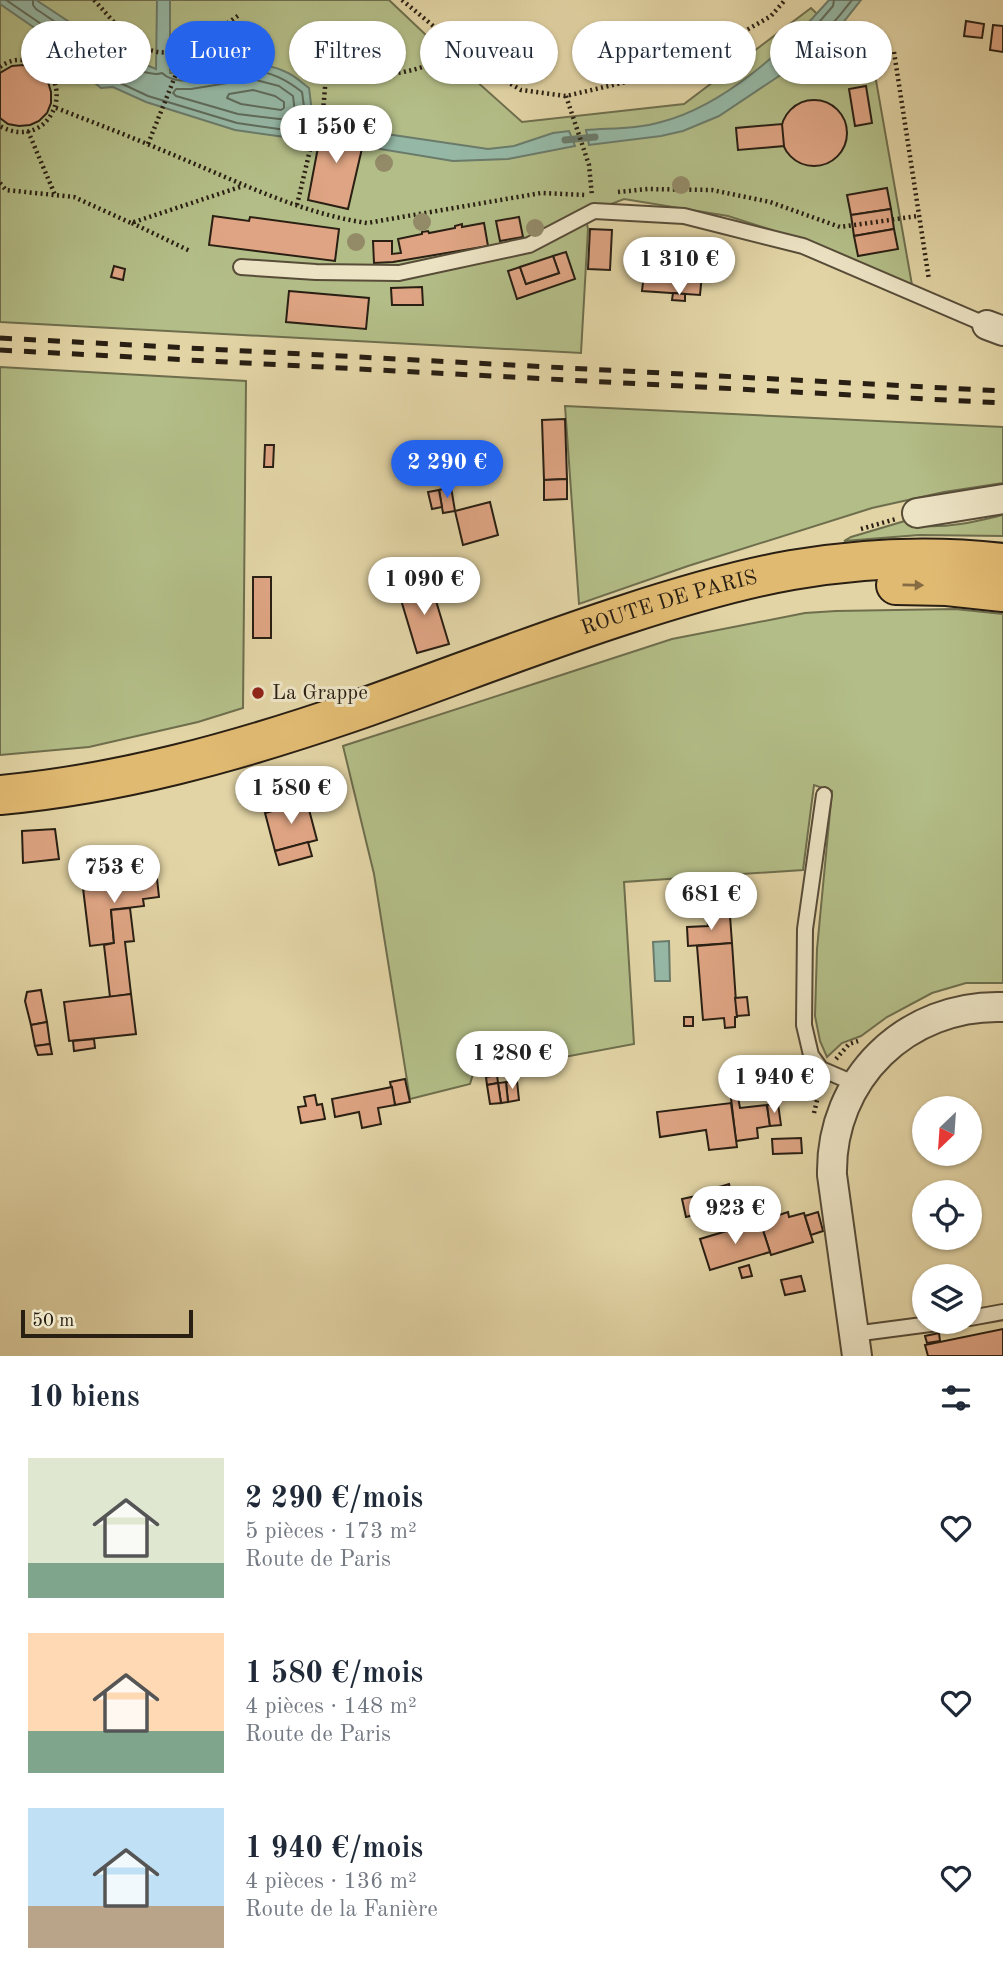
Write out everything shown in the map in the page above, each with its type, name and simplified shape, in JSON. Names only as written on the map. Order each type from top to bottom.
[{"type":"main road","name":"ROUTE DE PARIS","points":[[0,795],[68,788],[169,768],[348,713],[572,632],[687,594],[792,570],[895,559],[1003,563]]},
{"type":"main road","name":"ROUTE DE PARIS","points":[[348,713],[480,680],[688,614],[769,595],[832,587],[896,585],[947,586],[1003,592]]},
{"type":"street","points":[[917,513],[1003,499]]},
{"type":"street","points":[[856,1345],[838,1224],[832,1155],[841,1115],[867,1068],[905,1033],[928,1021],[955,1012],[1003,1007]]},
{"type":"lane","points":[[241,267],[316,272],[399,273],[528,245],[594,211],[684,216],[803,246],[995,328]]},
{"type":"lane","points":[[824,795],[805,929],[804,1025],[811,1055],[821,1069],[856,1084]]},
{"type":"lane","points":[[982,1316],[1003,1312]]},
{"type":"lane","points":[[856,1345],[912,1331]]},
{"type":"path","points":[[94,0],[136,45],[153,53],[165,54]]},
{"type":"path","points":[[402,0],[427,21]]},
{"type":"path","points":[[511,84],[521,90],[566,96],[677,69],[771,16],[785,0]]},
{"type":"path","points":[[231,21],[239,15]]},
{"type":"path","points":[[894,52],[932,302]]},
{"type":"path","points":[[297,205],[318,116],[323,111],[327,63],[331,57],[362,72],[381,74],[420,68]]},
{"type":"path","points":[[0,67],[15,60],[28,60],[39,64],[55,83],[57,95],[56,108],[42,126],[20,132],[9,131],[0,126]]},
{"type":"path","points":[[148,144],[172,84]]},
{"type":"path","points":[[566,96],[589,165],[594,211]]},
{"type":"path","points":[[56,108],[244,185],[340,219],[367,223],[541,193],[603,194]]},
{"type":"path","points":[[28,131],[55,195]]},
{"type":"path","points":[[0,183],[3,190],[74,197],[190,251]]},
{"type":"path","points":[[131,223],[244,185]]},
{"type":"path","points":[[614,193],[648,189],[712,190],[770,202],[840,227],[918,216]]},
{"type":"green space","points":[[0,0],[389,0],[420,29],[420,84],[480,84],[522,122],[684,104],[710,84],[756,84],[756,50],[770,39],[770,84],[877,84],[912,285],[806,241],[728,216],[624,199],[585,214],[588,229],[581,353],[0,322]]},
{"type":"green space","points":[[811,8],[824,21],[794,21]]},
{"type":"green space","points":[[0,367],[246,381],[243,708],[198,722],[89,747],[0,755]]},
{"type":"green space","points":[[565,406],[1003,427],[1003,483],[944,492],[872,508],[688,566],[579,604]]},
{"type":"green space","points":[[1003,515],[1003,536],[919,535],[844,541],[915,518],[923,526],[943,526]]},
{"type":"green space","points":[[955,609],[1003,614],[1003,983],[966,983],[932,993],[887,1017],[861,1036],[842,1043],[827,1057],[820,1041],[815,1016],[817,949],[832,791],[814,785],[803,870],[624,882],[634,1044],[473,1074],[470,1084],[410,1099],[374,874],[343,746],[672,639],[805,613]]},
{"type":"water","points":[[0,0],[36,0],[68,21],[25,21],[0,4]]},
{"type":"water","points":[[157,0],[170,0],[170,21],[165,21],[165,84],[275,84],[275,68],[289,74],[289,84],[304,84],[309,88],[312,112],[323,121],[320,138],[292,138],[235,130],[146,102],[113,87],[101,88],[96,84],[151,84],[151,67],[156,69]]},
{"type":"water","points":[[829,0],[861,0],[844,21],[809,21]]},
{"type":"water","points":[[770,58],[770,82],[719,116],[683,131],[661,136],[589,145],[586,130],[652,124],[685,114],[738,84],[756,84],[756,70]]},
{"type":"water","points":[[366,131],[488,149],[514,146],[553,133],[569,131],[575,146],[508,159],[453,161],[362,146]]},
{"type":"water","points":[[669,941],[670,981],[655,981],[653,942]]},
{"type":"building","points":[[966,21],[984,24],[982,38],[964,36]]},
{"type":"building","points":[[993,25],[1003,26],[1003,52],[990,50]]},
{"type":"building","points":[[21,65],[21,84],[49,84],[51,103],[47,113],[30,125],[8,124],[0,118],[0,73],[12,66]]},
{"type":"building","points":[[866,86],[872,123],[855,126],[849,89]]},
{"type":"building","points":[[814,100],[837,110],[847,133],[837,156],[814,166],[791,156],[781,133],[791,110]]},
{"type":"building","points":[[323,121],[366,131],[348,209],[308,200]]},
{"type":"building","points":[[782,124],[784,146],[738,150],[736,128]]},
{"type":"building","points":[[887,188],[891,209],[851,215],[847,195]]},
{"type":"building","points":[[891,209],[894,229],[854,236],[851,215]]},
{"type":"building","points":[[213,216],[249,221],[250,217],[339,229],[335,261],[209,245]]},
{"type":"building","points":[[519,217],[523,237],[500,241],[496,221]]},
{"type":"building","points":[[484,223],[488,246],[374,263],[373,241],[392,241],[392,254],[401,253],[398,239],[422,232],[455,228],[462,224],[462,227]]},
{"type":"building","points":[[590,229],[612,230],[610,270],[588,269]]},
{"type":"building","points":[[894,229],[898,249],[858,256],[854,236]]},
{"type":"building","points":[[647,248],[670,250],[669,261],[686,263],[687,253],[704,254],[700,295],[642,291]]},
{"type":"building","points":[[566,252],[575,279],[517,299],[508,271],[520,267],[526,284],[559,273],[553,256]]},
{"type":"building","points":[[553,256],[559,273],[526,284],[520,267]]},
{"type":"building","points":[[114,266],[125,269],[123,280],[111,277]]},
{"type":"building","points":[[422,287],[423,305],[392,305],[391,288]]},
{"type":"building","points":[[289,291],[369,298],[366,329],[286,322]]},
{"type":"building","points":[[673,293],[685,294],[685,301],[672,300]]},
{"type":"building","points":[[565,419],[567,479],[544,480],[542,420]]},
{"type":"building","points":[[265,445],[274,445],[273,467],[264,467]]},
{"type":"building","points":[[567,479],[567,499],[544,500],[544,480]]},
{"type":"building","points":[[451,487],[455,511],[443,513],[439,490]]},
{"type":"building","points":[[439,490],[442,507],[432,509],[428,492]]},
{"type":"building","points":[[490,502],[498,535],[463,545],[455,511]]},
{"type":"building","points":[[253,577],[271,577],[271,638],[253,638]]},
{"type":"building","points":[[430,581],[449,644],[417,653],[398,590]]},
{"type":"building","points":[[307,802],[317,840],[275,851],[265,813]]},
{"type":"building","points":[[55,829],[59,859],[23,863],[22,831]]},
{"type":"building","points":[[308,842],[312,856],[279,865],[275,851]]},
{"type":"building","points":[[697,877],[699,895],[682,897],[680,879]]},
{"type":"building","points":[[157,879],[159,897],[143,899],[144,906],[111,910],[114,943],[90,946],[83,888],[96,886],[95,884]]},
{"type":"building","points":[[130,908],[134,941],[125,942],[131,994],[110,997],[104,945],[114,943],[111,910]]},
{"type":"building","points":[[730,916],[732,943],[688,946],[687,927],[708,926],[707,917]]},
{"type":"building","points":[[732,943],[737,1017],[735,1027],[725,1028],[724,1018],[703,1020],[697,946]]},
{"type":"building","points":[[41,990],[47,1022],[31,1025],[25,1001],[27,992]]},
{"type":"building","points":[[131,994],[136,1034],[69,1041],[64,1002]]},
{"type":"building","points":[[747,997],[749,1015],[737,1016],[735,998]]},
{"type":"building","points":[[684,1017],[693,1017],[693,1026],[684,1026]]},
{"type":"building","points":[[47,1022],[50,1044],[35,1046],[31,1025]]},
{"type":"building","points":[[94,1039],[95,1048],[74,1051],[73,1041]]},
{"type":"building","points":[[50,1044],[52,1054],[38,1055],[35,1046]]},
{"type":"building","points":[[497,1075],[498,1083],[487,1085],[486,1077]]},
{"type":"building","points":[[405,1079],[410,1102],[395,1105],[390,1082]]},
{"type":"building","points":[[517,1081],[519,1100],[508,1102],[506,1082]]},
{"type":"building","points":[[506,1082],[508,1102],[501,1103],[498,1083]]},
{"type":"building","points":[[498,1083],[501,1103],[490,1104],[487,1085]]},
{"type":"building","points":[[392,1087],[395,1105],[378,1108],[381,1124],[362,1128],[359,1112],[335,1117],[332,1099]]},
{"type":"building","points":[[315,1095],[317,1105],[322,1104],[325,1119],[301,1123],[298,1107],[306,1106],[304,1097]]},
{"type":"building","points":[[738,1097],[740,1108],[767,1105],[770,1126],[757,1128],[758,1138],[736,1141],[731,1098]]},
{"type":"building","points":[[731,1103],[737,1147],[709,1150],[706,1130],[660,1137],[657,1112]]},
{"type":"building","points":[[778,1104],[781,1125],[770,1126],[767,1105]]},
{"type":"building","points":[[801,1138],[802,1153],[773,1154],[772,1139]]},
{"type":"building","points":[[729,1184],[734,1206],[728,1207],[723,1186]]},
{"type":"building","points":[[723,1186],[728,1207],[709,1211],[705,1190]]},
{"type":"building","points":[[705,1194],[709,1211],[686,1217],[682,1199]]},
{"type":"building","points":[[788,1212],[789,1217],[804,1213],[813,1242],[771,1255],[760,1221]]},
{"type":"building","points":[[818,1212],[823,1231],[811,1235],[805,1216]]},
{"type":"building","points":[[760,1221],[770,1252],[710,1270],[700,1239]]},
{"type":"building","points":[[749,1265],[752,1276],[742,1278],[739,1268]]},
{"type":"building","points":[[801,1276],[805,1291],[785,1295],[781,1280]]},
{"type":"building","points":[[1003,1329],[1003,1356],[928,1356],[925,1345]]},
{"type":"building","points":[[939,1334],[940,1341],[927,1343],[925,1336]]},
{"type":"waterway","points":[[565,140],[595,137]]},
{"type":"railway","points":[[0,338],[1003,391]]},
{"type":"railway","points":[[0,350],[1003,403]]},
{"type":"place","name":"La Grappe","points":[[258,693]]}]
